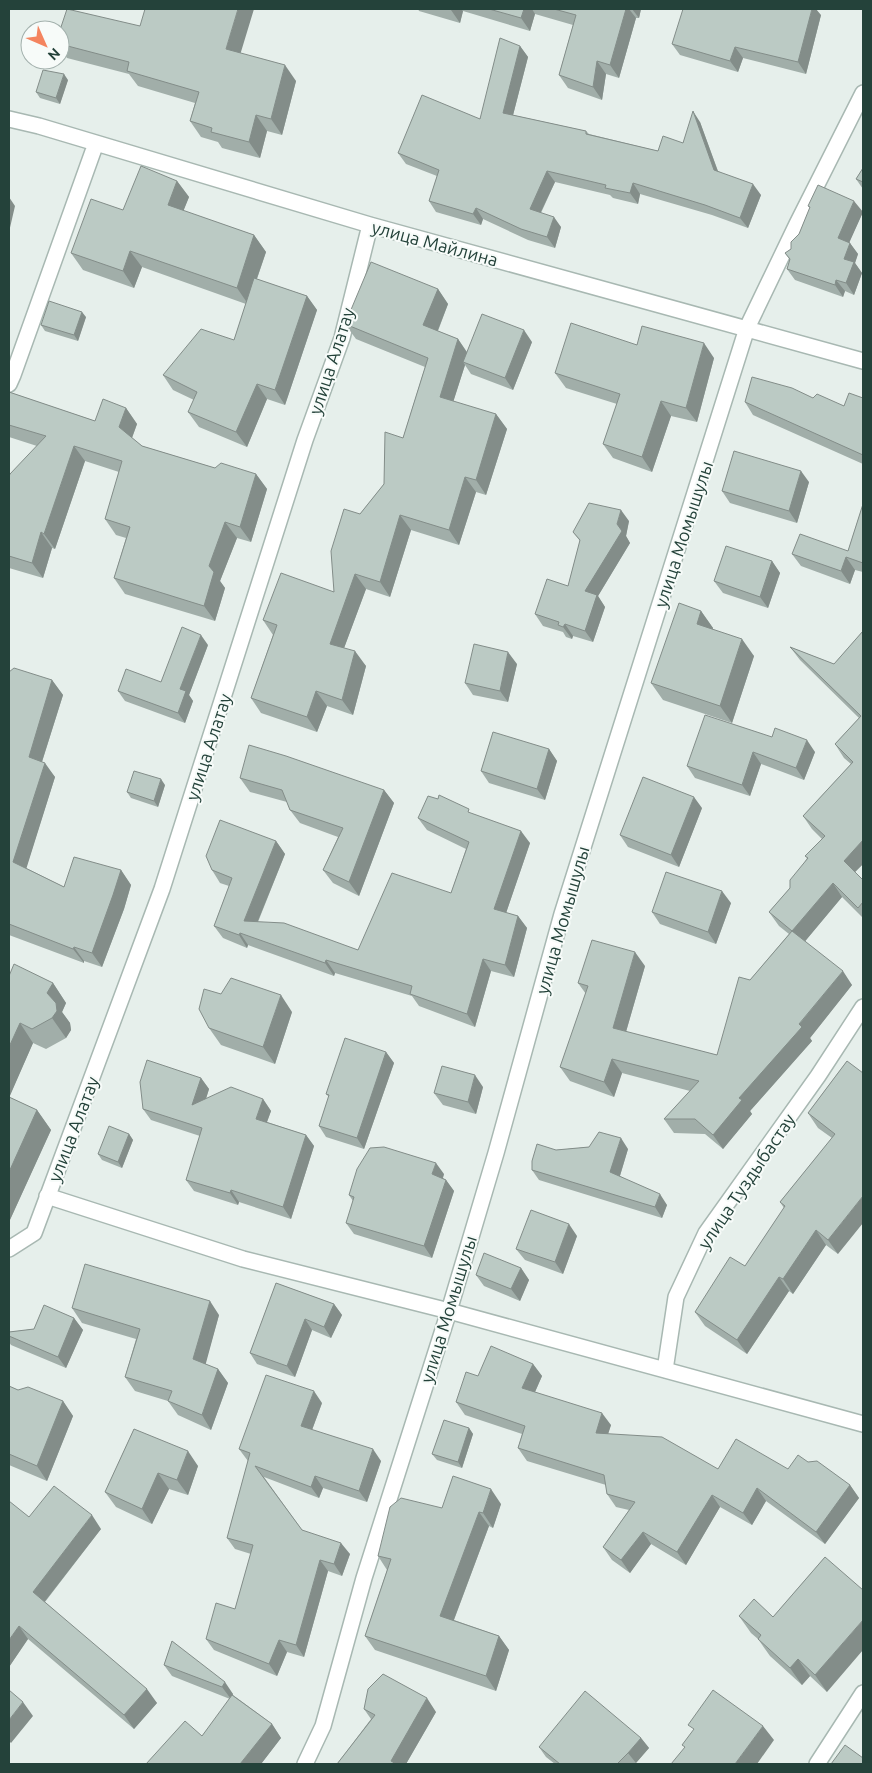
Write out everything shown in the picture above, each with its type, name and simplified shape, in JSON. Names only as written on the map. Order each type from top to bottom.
[{"type":"street","name":"улица Момышулы","points":[[305,1764],[323,1726],[367,1568],[449,1311],[496,1153],[562,914],[747,328],[796,224],[863,93]]},
{"type":"street","name":"улица Майлина","points":[[9,119],[39,126],[370,225],[863,361]]},
{"type":"street","points":[[9,384],[96,144]]},
{"type":"street","name":"улица Алатау","points":[[9,1249],[34,1233],[165,879],[305,440],[342,338],[370,225]]},
{"type":"street","name":"улица Туздыбастау","points":[[665,1370],[676,1297],[706,1233],[818,1076],[863,1008]]},
{"type":"street","points":[[47,1196],[243,1259],[449,1311],[863,1424]]},
{"type":"street","points":[[817,1764],[863,1694]]},
{"type":"building","points":[[67,9],[140,26],[145,9],[238,9],[226,49],[285,65],[271,119],[256,115],[249,142],[211,132],[212,128],[190,121],[199,92],[127,71],[129,62],[70,47],[70,20],[63,20]]},
{"type":"building","points":[[489,9],[524,9],[521,18]]},
{"type":"building","points":[[554,9],[626,9],[610,65],[597,61],[593,87],[559,75],[576,15]]},
{"type":"building","points":[[683,9],[812,9],[798,62],[735,47],[730,61],[672,44]]},
{"type":"building","points":[[500,38],[520,46],[503,113],[586,131],[586,134],[658,151],[663,136],[683,143],[693,111],[714,170],[753,184],[740,218],[633,183],[630,193],[605,188],[606,185],[547,171],[530,209],[554,217],[547,237],[521,229],[476,208],[473,214],[429,201],[439,170],[398,153],[422,95],[480,119]]},
{"type":"building","points":[[43,70],[64,74],[56,98],[36,92]]},
{"type":"building","points":[[141,166],[177,181],[168,205],[254,235],[237,288],[130,251],[123,271],[71,253],[91,199],[123,210]]},
{"type":"building","points":[[863,168],[863,182],[856,179]]},
{"type":"building","points":[[818,185],[854,201],[838,238],[850,243],[844,259],[854,262],[846,283],[836,280],[835,285],[787,269],[790,259],[785,253],[791,249],[791,242],[799,234],[810,207],[808,206]]},
{"type":"building","points":[[371,262],[438,289],[423,325],[458,339],[440,397],[496,414],[476,480],[465,477],[449,530],[400,515],[380,582],[355,574],[330,644],[355,651],[342,700],[316,691],[307,717],[251,698],[277,625],[263,620],[281,573],[334,592],[331,551],[344,509],[360,514],[384,484],[385,432],[403,438],[428,358],[345,324]]},
{"type":"building","points":[[254,278],[307,296],[275,390],[257,384],[236,432],[188,412],[197,392],[163,375],[201,329],[234,340]]},
{"type":"building","points":[[49,301],[82,312],[74,335],[41,325]]},
{"type":"building","points":[[482,314],[524,330],[505,378],[463,362]]},
{"type":"building","points":[[571,323],[637,345],[642,326],[704,343],[686,408],[661,401],[642,457],[603,444],[620,394],[555,373]]},
{"type":"building","points":[[752,377],[792,388],[813,398],[817,394],[844,406],[849,393],[863,398],[863,455],[745,402]]},
{"type":"building","points":[[9,392],[95,421],[103,399],[126,408],[119,427],[142,446],[215,468],[221,463],[256,474],[240,527],[225,522],[209,566],[214,572],[204,606],[114,578],[130,527],[105,519],[122,461],[74,446],[44,534],[41,532],[32,563],[9,556],[9,476],[46,436],[9,425]]},
{"type":"building","points":[[734,451],[801,471],[789,511],[722,491]]},
{"type":"building","points":[[589,503],[621,510],[617,524],[622,531],[585,591],[597,595],[585,631],[565,624],[563,627],[558,625],[559,622],[535,614],[547,579],[568,586],[580,540],[573,532]]},
{"type":"building","points":[[863,504],[863,563],[846,557],[841,571],[792,554],[800,534],[848,551]]},
{"type":"building","points":[[726,546],[772,561],[760,597],[714,581]]},
{"type":"building","points":[[679,603],[701,611],[697,624],[742,639],[720,706],[651,683]]},
{"type":"building","points":[[182,627],[201,635],[180,689],[186,691],[178,713],[118,691],[126,669],[161,682]]},
{"type":"building","points":[[863,631],[863,840],[844,861],[863,880],[863,902],[858,908],[833,883],[792,931],[769,912],[790,888],[790,880],[808,858],[805,856],[825,836],[803,816],[853,762],[835,744],[861,716],[790,647],[834,664]]},
{"type":"building","points":[[474,644],[508,652],[500,691],[465,683]]},
{"type":"building","points":[[14,668],[52,680],[29,757],[45,763],[13,862],[64,887],[74,857],[121,870],[92,953],[74,947],[73,949],[9,924],[9,672]]},
{"type":"building","points":[[705,715],[772,737],[775,728],[807,740],[796,768],[753,752],[742,785],[687,766]]},
{"type":"building","points":[[493,732],[549,749],[537,789],[481,771]]},
{"type":"building","points":[[249,745],[384,790],[349,882],[323,870],[343,828],[290,810],[282,790],[240,778]]},
{"type":"building","points":[[134,771],[161,779],[154,801],[127,792]]},
{"type":"building","points":[[643,777],[694,797],[671,855],[620,835]]},
{"type":"building","points":[[439,795],[469,809],[468,812],[521,831],[494,909],[518,916],[505,965],[483,959],[467,1014],[410,994],[412,986],[326,960],[325,963],[240,933],[239,935],[214,926],[232,878],[212,870],[206,856],[220,820],[276,841],[244,921],[284,923],[358,950],[392,873],[451,893],[469,842],[418,818],[428,796],[438,799]]},
{"type":"building","points":[[666,872],[722,891],[708,932],[652,912]]},
{"type":"building","points":[[792,931],[843,971],[799,1024],[802,1027],[739,1098],[742,1100],[713,1135],[695,1119],[664,1119],[699,1081],[612,1059],[604,1082],[560,1067],[588,986],[578,983],[592,940],[635,952],[613,1028],[717,1055],[739,977],[750,980]]},
{"type":"building","points":[[14,964],[53,983],[47,993],[56,1003],[57,1011],[52,1018],[32,1029],[20,1023],[9,1047],[9,976]]},
{"type":"building","points":[[231,978],[281,995],[263,1047],[209,1028],[199,1009],[204,989],[221,994]]},
{"type":"building","points":[[345,1038],[386,1052],[357,1138],[319,1126],[329,1095],[326,1094]]},
{"type":"building","points":[[147,1060],[201,1078],[192,1105],[231,1087],[263,1099],[256,1119],[306,1135],[283,1207],[231,1190],[230,1193],[186,1180],[202,1128],[143,1109],[140,1082]]},
{"type":"building","points":[[847,1061],[863,1073],[863,1196],[828,1240],[816,1230],[783,1279],[779,1277],[737,1340],[695,1312],[730,1257],[745,1266],[785,1206],[780,1202],[835,1134],[808,1113]]},
{"type":"building","points":[[442,1066],[475,1075],[468,1102],[434,1093]]},
{"type":"building","points":[[9,1097],[37,1110],[9,1172]]},
{"type":"building","points":[[109,1126],[129,1134],[118,1162],[98,1154]]},
{"type":"building","points":[[599,1132],[621,1138],[610,1172],[660,1194],[655,1207],[532,1170],[532,1161],[537,1144],[556,1150],[589,1147]]},
{"type":"building","points":[[384,1147],[436,1163],[432,1174],[446,1180],[424,1246],[346,1223],[354,1197],[349,1195],[357,1169],[370,1148]]},
{"type":"building","points":[[531,1210],[569,1224],[555,1262],[516,1249]]},
{"type":"building","points":[[484,1253],[521,1268],[511,1289],[476,1275]]},
{"type":"building","points":[[85,1264],[210,1301],[193,1359],[218,1369],[202,1415],[168,1401],[172,1391],[125,1377],[140,1329],[72,1308]]},
{"type":"building","points":[[276,1283],[334,1304],[324,1327],[305,1319],[287,1366],[250,1353]]},
{"type":"building","points":[[44,1305],[74,1318],[58,1357],[9,1336],[9,1332],[34,1329]]},
{"type":"building","points":[[491,1346],[533,1364],[522,1388],[602,1413],[596,1433],[662,1437],[718,1469],[736,1439],[788,1469],[798,1455],[808,1462],[817,1461],[850,1485],[816,1532],[757,1488],[743,1513],[712,1495],[677,1552],[643,1532],[621,1560],[603,1547],[635,1502],[607,1494],[604,1475],[518,1448],[525,1426],[456,1402],[466,1372],[478,1376]]},
{"type":"building","points":[[266,1375],[314,1391],[301,1426],[373,1449],[359,1491],[315,1476],[311,1487],[255,1466],[302,1530],[341,1543],[334,1564],[320,1560],[296,1645],[279,1640],[269,1664],[206,1639],[216,1603],[235,1609],[253,1545],[227,1538],[250,1453],[239,1449]]},
{"type":"building","points":[[9,1386],[18,1390],[28,1387],[63,1401],[37,1466],[9,1454]]},
{"type":"building","points":[[444,1420],[469,1428],[458,1462],[432,1454]]},
{"type":"building","points":[[134,1429],[188,1451],[177,1480],[158,1473],[142,1509],[105,1492]]},
{"type":"building","points":[[453,1476],[491,1489],[483,1513],[479,1512],[440,1616],[499,1636],[486,1676],[365,1636],[391,1559],[378,1556],[390,1507],[401,1498],[442,1508]]},
{"type":"building","points":[[54,1486],[92,1515],[33,1592],[147,1689],[124,1715],[19,1626],[9,1640],[9,1501],[29,1517]]},
{"type":"building","points":[[825,1557],[863,1590],[863,1620],[815,1675],[798,1659],[790,1668],[758,1639],[761,1635],[739,1616],[754,1599],[773,1617]]},
{"type":"building","points":[[172,1641],[225,1682],[222,1687],[164,1665]]},
{"type":"building","points":[[383,1674],[427,1698],[391,1761],[396,1764],[337,1764],[375,1715],[364,1709],[368,1689]]},
{"type":"building","points":[[9,1690],[23,1702],[9,1720]]},
{"type":"building","points":[[713,1690],[763,1726],[735,1764],[671,1764],[685,1747],[682,1745],[694,1729],[688,1725]]},
{"type":"building","points":[[585,1691],[641,1738],[617,1764],[560,1764],[539,1747]]},
{"type":"building","points":[[232,1695],[272,1724],[240,1764],[146,1764],[185,1721],[202,1736]]},
{"type":"building","points":[[845,1745],[863,1758],[863,1764],[831,1764]]}]
